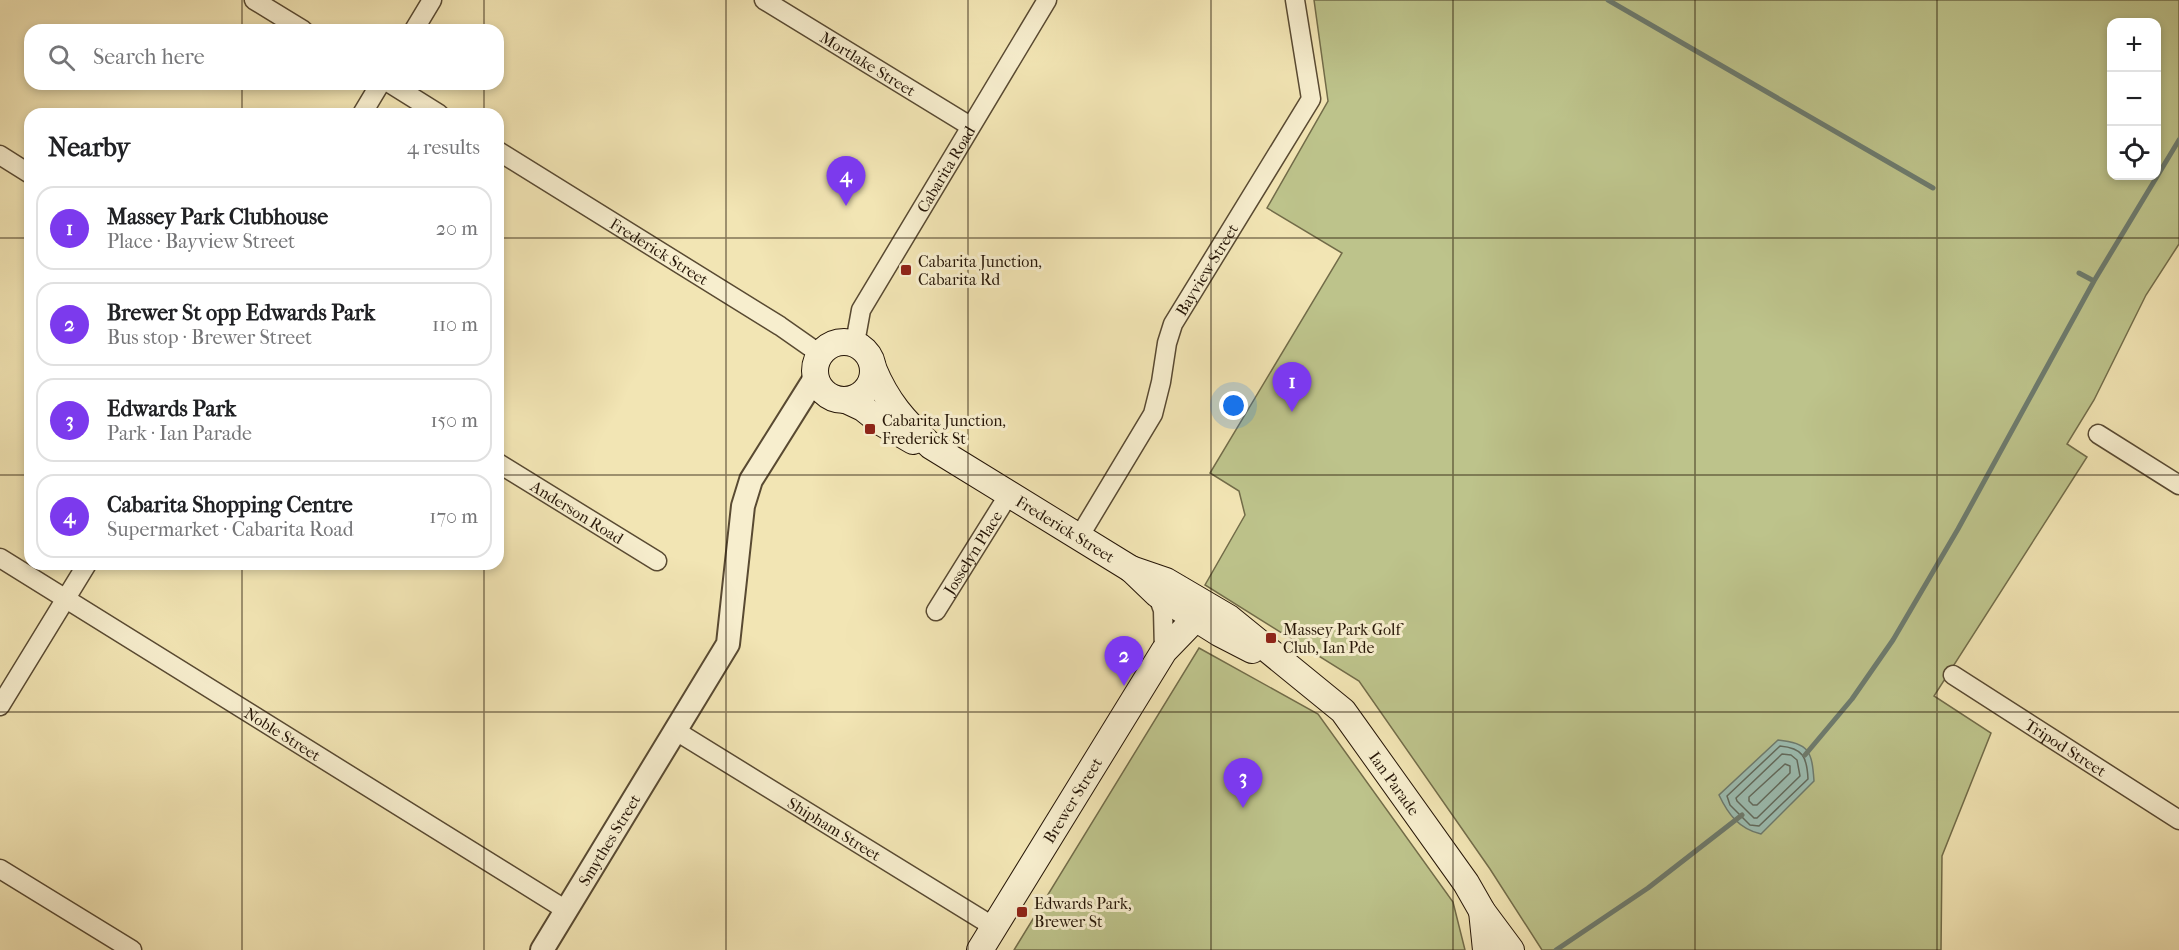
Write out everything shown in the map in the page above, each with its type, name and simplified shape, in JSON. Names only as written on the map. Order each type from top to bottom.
[{"type":"main road","points":[[842,341],[855,343],[868,353],[873,368],[873,377],[863,393],[846,400],[838,400],[825,393],[818,366],[829,345],[842,341]]},
{"type":"main road","name":"Frederick Street","points":[[873,368],[881,388],[893,407],[906,423],[931,446],[1131,569]]},
{"type":"main road","name":"Frederick Street","points":[[846,400],[863,408],[908,439],[931,446]]},
{"type":"main road","name":"Ian Parade","points":[[1131,569],[1166,581],[1168,591],[1229,618],[1343,711],[1511,950]]},
{"type":"main road","points":[[1168,591],[1195,619]]},
{"type":"main road","name":"Ian Parade","points":[[1195,619],[1293,671]]},
{"type":"main road","name":"Brewer Street","points":[[980,950],[1164,651],[1195,619]]},
{"type":"main road","name":"Ian Parade","points":[[1482,911],[1486,950]]},
{"type":"street","points":[[254,0],[293,24]]},
{"type":"street","points":[[418,24],[432,0]]},
{"type":"street","name":"Mortlake Street","points":[[764,0],[970,126]]},
{"type":"street","name":"Cabarita Road","points":[[855,343],[861,310],[1047,0]]},
{"type":"street","name":"Bayview Street","points":[[1079,537],[1153,414],[1167,342],[1173,324],[1311,99],[1294,0]]},
{"type":"street","points":[[366,108],[377,90]]},
{"type":"street","points":[[401,90],[429,108]]},
{"type":"street","points":[[0,155],[24,170]]},
{"type":"street","name":"Frederick Street","points":[[504,155],[780,326],[818,366]]},
{"type":"street","points":[[676,731],[728,644],[743,506],[751,480],[818,366]]},
{"type":"street","points":[[2098,434],[2179,485]]},
{"type":"street","name":"Anderson Road","points":[[504,467],[657,561]]},
{"type":"street","name":"Josselyn Place","points":[[936,611],[1009,494]]},
{"type":"street","name":"Noble Street","points":[[0,558],[566,910]]},
{"type":"street","points":[[0,706],[83,570]]},
{"type":"street","points":[[1164,651],[1163,610],[1168,591]]},
{"type":"street","name":"Tripod Street","points":[[1953,675],[2179,820]]},
{"type":"street","name":"Smythes Street","points":[[542,950],[676,731]]},
{"type":"street","name":"Shipham Street","points":[[676,731],[994,927]]},
{"type":"street","points":[[0,868],[132,950]]},
{"type":"green space","points":[[1314,0],[2179,0],[2179,244],[2146,295],[2094,400],[2067,444],[2087,457],[1934,696],[1991,733],[1942,856],[1941,950],[1542,950],[1490,869],[1359,681],[1205,585],[1245,515],[1239,491],[1210,473],[1342,253],[1267,208],[1328,101]]},
{"type":"green space","points":[[1199,648],[1318,714],[1453,902],[1465,950],[1014,950]]},
{"type":"water","points":[[1778,740],[1796,743],[1807,750],[1812,762],[1814,781],[1761,834],[1753,832],[1735,820],[1719,795]]},
{"type":"waterway","points":[[1608,0],[1933,188]]},
{"type":"waterway","points":[[1805,755],[1852,699],[1893,640],[1958,529],[2094,281],[2179,140]]},
{"type":"waterway","points":[[2079,273],[2094,281]]},
{"type":"waterway","points":[[1556,950],[1648,888],[1742,815]]},
{"type":"place","name":"Cabarita Shopping Centre","points":[[846,206]]},
{"type":"place","name":"Cabarita Junction, Cabarita Rd","points":[[906,270]]},
{"type":"place","name":"Massey Park Clubhouse","points":[[1292,412]]},
{"type":"place","name":"Cabarita Junction, Frederick St","points":[[870,429]]},
{"type":"place","name":"Massey Park Golf Club, Ian Pde","points":[[1271,638]]},
{"type":"place","name":"Brewer St opp Edwards Park","points":[[1124,686]]},
{"type":"place","name":"Edwards Park","points":[[1243,808]]},
{"type":"place","name":"Edwards Park, Brewer St","points":[[1022,912]]}]
